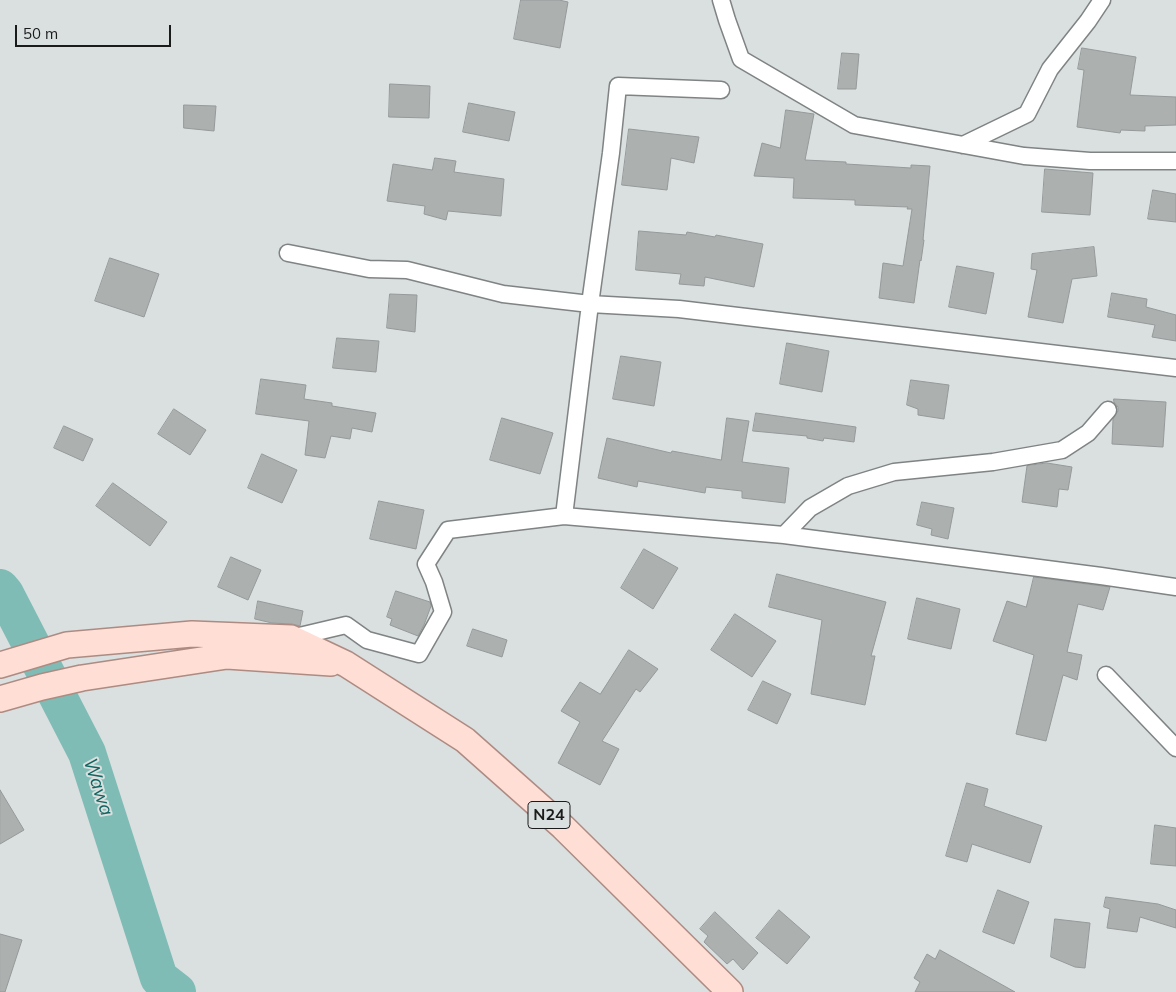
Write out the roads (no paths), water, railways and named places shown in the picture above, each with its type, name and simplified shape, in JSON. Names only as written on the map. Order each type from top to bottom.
[{"type":"main road","name":"N24","points":[[0,665],[67,645],[192,634],[292,638],[346,664],[465,740],[563,827],[730,992]]},
{"type":"main road","name":"N24","points":[[0,699],[82,678],[228,656],[346,664]]},
{"type":"street","points":[[721,0],[741,59],[854,125],[963,146],[1034,157],[1090,161],[1176,161]]},
{"type":"street","points":[[963,146],[1027,114],[1050,69],[1102,0]]},
{"type":"street","points":[[564,516],[618,86],[721,90]]},
{"type":"street","points":[[288,253],[369,269],[407,270],[503,294],[590,304],[679,309],[1176,368]]},
{"type":"street","points":[[784,535],[810,508],[848,486],[894,472],[994,462],[1062,450],[1088,433],[1108,410]]},
{"type":"street","points":[[292,638],[346,625],[368,640],[419,654],[443,612],[434,582],[426,564],[448,530],[564,516],[784,535],[1176,587]]},
{"type":"street","points":[[1106,674],[1176,748]]},
{"type":"waterway","name":"Wawa","points":[[0,588],[5,594],[87,753],[159,978],[177,992]]}]
